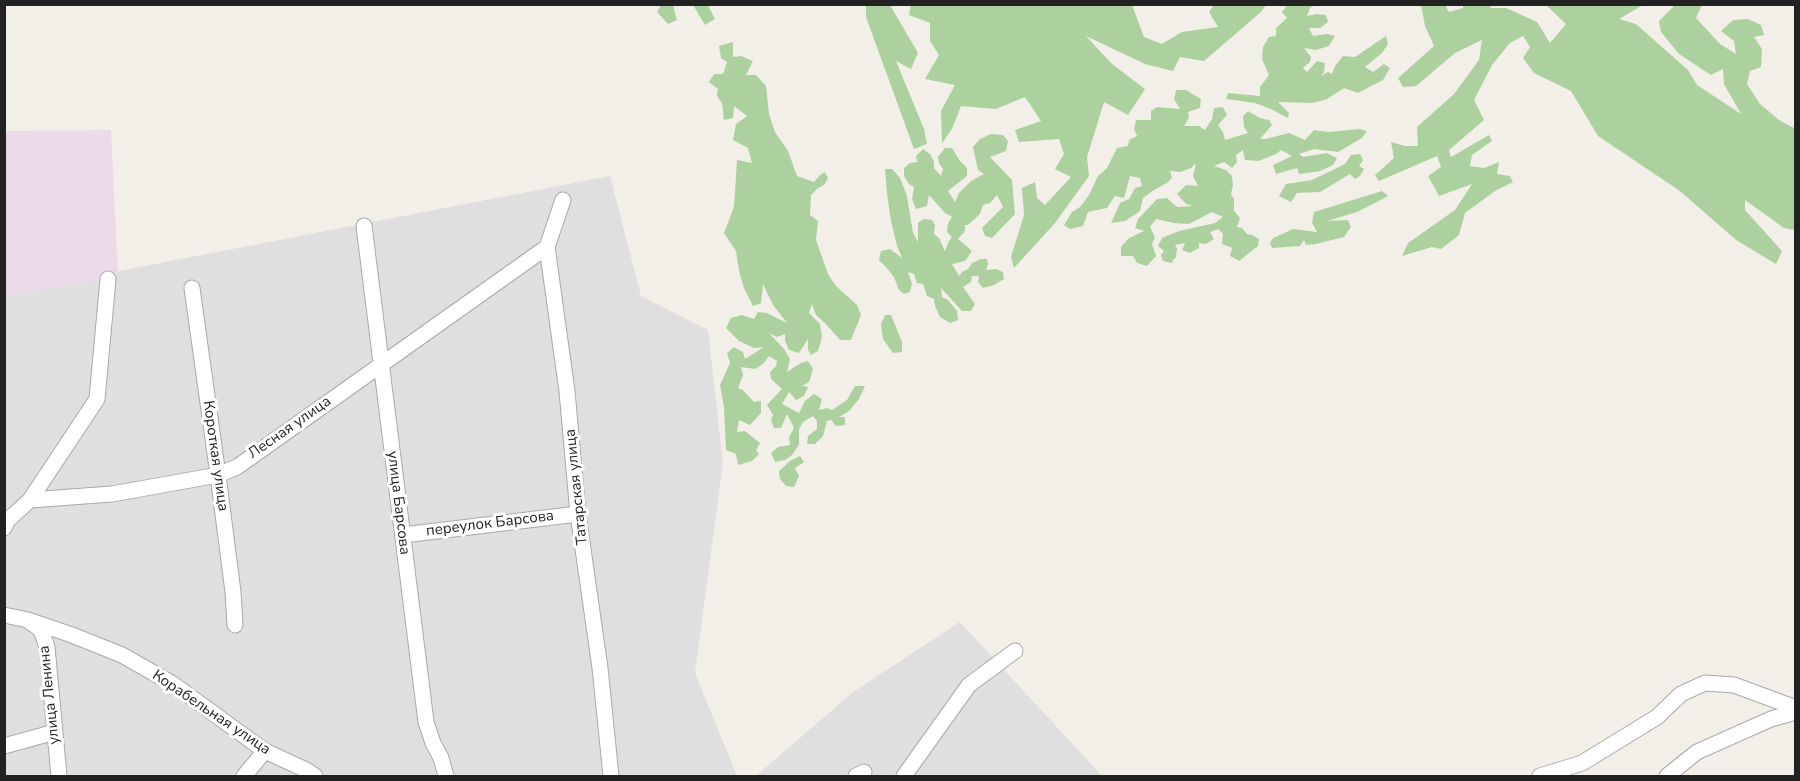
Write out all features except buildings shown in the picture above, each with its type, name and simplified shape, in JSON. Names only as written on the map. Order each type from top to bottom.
[{"type":"street","name":"Татарская улица","points":[[562,200],[548,247],[567,392],[578,514],[600,668],[611,777]]},
{"type":"street","name":"улица Барсова","points":[[364,226],[426,722],[446,777]]},
{"type":"street","name":"Лесная улица","points":[[30,500],[112,494],[218,475],[237,466],[548,247]]},
{"type":"street","points":[[4,528],[8,520],[30,500],[97,399],[108,279]]},
{"type":"street","name":"Короткая улица","points":[[192,288],[233,592],[235,625]]},
{"type":"street","name":"переулок Барсова","points":[[402,535],[578,514]]},
{"type":"street","name":"Корабельная улица","points":[[4,615],[28,620],[122,655],[173,684],[265,751],[306,770],[315,777]]},
{"type":"street","name":"улица Ленина","points":[[28,620],[41,630],[47,646],[59,777]]},
{"type":"street","points":[[904,777],[969,685],[1015,651]]},
{"type":"street","points":[[1540,777],[1582,763],[1657,717],[1681,694],[1705,683],[1734,685],[1796,710]]},
{"type":"street","points":[[1667,777],[1697,752],[1796,710]]},
{"type":"street","points":[[4,746],[54,732]]},
{"type":"street","points":[[244,777],[265,751]]},
{"type":"shaded area","points":[[111,130],[118,276],[5,297],[5,131]]},
{"type":"shaded area","points":[[610,176],[641,296],[708,330],[723,463],[695,673],[737,776],[5,776],[5,293]]},
{"type":"shaded area","points":[[960,622],[1102,776],[756,776],[853,692]]},
{"type":"green space","points":[[911,4],[1132,5],[1144,37],[1162,44],[1182,32],[1218,27],[1209,12],[1214,5],[1266,5],[1261,12],[1204,61],[1180,57],[1173,71],[1145,64],[1086,36],[1112,64],[1145,89],[1128,115],[1104,102],[1087,157],[1089,176],[1055,223],[1014,268],[1011,257],[1024,215],[1022,188],[1035,182],[1037,198],[1045,205],[1071,177],[1055,169],[1064,154],[1059,139],[1019,142],[1015,130],[1041,121],[1025,97],[996,109],[961,106],[952,129],[942,143],[941,111],[955,85],[925,79],[939,55],[930,41],[930,23],[909,15]]},
{"type":"green space","points":[[661,5],[673,5],[677,20],[668,24],[657,12]]},
{"type":"green space","points":[[693,5],[708,5],[715,19],[705,25]]},
{"type":"green space","points":[[866,5],[890,5],[918,53],[911,69],[896,61],[924,129],[927,144],[914,149],[866,17]]},
{"type":"green space","points":[[1287,5],[1315,5],[1310,8],[1307,16],[1326,15],[1328,22],[1320,28],[1309,28],[1313,36],[1327,34],[1335,36],[1329,46],[1316,50],[1304,48],[1311,57],[1310,62],[1303,68],[1307,72],[1317,61],[1325,63],[1321,76],[1328,72],[1332,74],[1343,56],[1355,57],[1386,36],[1388,44],[1382,53],[1365,67],[1373,72],[1384,64],[1390,68],[1383,80],[1358,93],[1344,88],[1327,99],[1313,103],[1278,102],[1289,113],[1288,118],[1255,103],[1226,99],[1228,93],[1260,96],[1260,87],[1269,75],[1262,59],[1263,47],[1269,37],[1276,36],[1276,28],[1287,18],[1282,12]]},
{"type":"green space","points":[[1421,5],[1445,5],[1449,12],[1463,8],[1463,5],[1492,5],[1490,8],[1506,8],[1537,22],[1550,43],[1566,24],[1546,5],[1643,5],[1619,19],[1636,24],[1688,70],[1697,85],[1741,114],[1724,84],[1723,69],[1711,75],[1679,54],[1661,32],[1659,21],[1675,5],[1702,5],[1696,18],[1720,44],[1736,54],[1734,41],[1721,31],[1733,20],[1748,19],[1761,25],[1764,35],[1754,37],[1762,49],[1761,67],[1750,71],[1747,84],[1760,104],[1779,120],[1795,128],[1795,230],[1784,228],[1745,200],[1745,210],[1782,251],[1776,264],[1736,240],[1680,191],[1598,136],[1571,91],[1534,73],[1523,58],[1530,47],[1523,36],[1510,43],[1492,65],[1474,100],[1484,120],[1449,150],[1451,157],[1489,135],[1492,141],[1472,155],[1470,166],[1484,168],[1499,162],[1497,174],[1510,176],[1513,182],[1495,191],[1465,213],[1459,235],[1441,249],[1432,247],[1402,256],[1408,243],[1455,210],[1472,184],[1439,196],[1428,176],[1441,167],[1437,156],[1379,181],[1375,175],[1394,158],[1391,142],[1405,146],[1418,146],[1417,127],[1454,94],[1479,60],[1482,40],[1455,53],[1416,86],[1403,87],[1398,78],[1434,46],[1425,26]]},
{"type":"green space","points":[[733,42],[733,57],[741,56],[753,61],[746,75],[756,75],[766,86],[769,114],[775,132],[788,151],[797,176],[814,182],[825,172],[828,178],[825,184],[811,195],[810,215],[818,221],[816,240],[828,274],[836,286],[857,305],[861,315],[851,340],[840,340],[816,315],[812,304],[809,313],[820,324],[822,337],[818,351],[811,355],[808,350],[808,339],[799,353],[789,350],[785,334],[777,337],[769,333],[790,359],[787,372],[808,361],[813,369],[809,382],[802,386],[808,387],[804,396],[796,400],[789,392],[782,404],[799,413],[805,401],[814,394],[822,399],[819,410],[827,408],[832,410],[847,400],[855,386],[865,386],[859,399],[849,411],[839,417],[845,417],[845,425],[836,426],[831,420],[827,421],[823,436],[815,444],[807,444],[808,436],[817,429],[817,421],[813,416],[803,422],[799,429],[799,445],[792,455],[785,460],[775,462],[771,453],[778,447],[790,445],[789,437],[794,428],[787,414],[781,428],[774,428],[771,420],[773,415],[767,405],[782,389],[771,379],[770,372],[776,366],[777,361],[769,356],[755,369],[741,367],[743,375],[738,388],[754,402],[761,401],[761,413],[750,425],[739,420],[737,432],[745,431],[760,443],[756,450],[759,454],[752,461],[738,465],[736,454],[726,450],[724,407],[720,385],[730,363],[727,353],[734,347],[743,352],[745,359],[764,347],[754,348],[739,341],[726,328],[731,318],[742,315],[754,319],[758,312],[767,313],[787,323],[773,305],[763,284],[761,303],[753,306],[744,288],[736,251],[724,233],[734,207],[737,160],[752,163],[748,148],[733,140],[736,124],[747,116],[734,106],[733,118],[724,120],[722,103],[717,96],[718,89],[709,82],[714,74],[723,74],[727,62],[721,58],[719,46]]},
{"type":"green space","points":[[1176,90],[1186,90],[1201,99],[1200,108],[1188,112],[1189,118],[1184,126],[1199,126],[1205,130],[1212,119],[1214,108],[1223,107],[1227,115],[1218,125],[1225,140],[1248,133],[1244,127],[1243,116],[1248,111],[1269,120],[1272,125],[1260,139],[1289,133],[1305,140],[1314,130],[1328,132],[1360,129],[1367,131],[1362,138],[1338,152],[1314,149],[1299,154],[1303,157],[1327,153],[1337,158],[1333,165],[1320,171],[1299,174],[1297,168],[1276,174],[1273,165],[1292,156],[1281,150],[1259,161],[1245,160],[1243,150],[1236,155],[1237,162],[1232,168],[1224,162],[1214,166],[1226,170],[1232,176],[1231,194],[1234,199],[1234,211],[1240,218],[1237,227],[1259,239],[1258,246],[1239,261],[1230,256],[1232,248],[1222,244],[1223,234],[1218,229],[1210,232],[1214,239],[1206,244],[1199,243],[1199,248],[1190,253],[1182,250],[1185,243],[1175,245],[1176,257],[1171,263],[1163,261],[1161,255],[1164,251],[1158,246],[1162,238],[1179,231],[1215,223],[1223,217],[1212,212],[1189,224],[1156,219],[1150,227],[1155,237],[1152,244],[1156,256],[1147,266],[1137,263],[1133,256],[1121,256],[1121,247],[1129,238],[1144,231],[1135,228],[1138,219],[1157,199],[1167,198],[1177,207],[1193,206],[1186,204],[1177,194],[1186,185],[1198,186],[1193,176],[1196,163],[1191,168],[1180,172],[1170,171],[1172,178],[1143,198],[1140,211],[1125,221],[1111,223],[1120,203],[1129,199],[1135,188],[1142,186],[1140,178],[1130,176],[1124,198],[1115,196],[1107,208],[1088,212],[1083,226],[1070,229],[1064,225],[1072,212],[1080,207],[1089,195],[1098,176],[1107,168],[1117,148],[1128,146],[1129,140],[1137,136],[1134,129],[1136,120],[1151,120],[1151,111],[1157,107],[1180,109],[1174,99]]},
{"type":"green space","points":[[991,134],[1003,135],[1008,141],[1006,151],[990,157],[1012,180],[1015,214],[992,238],[985,236],[982,228],[1003,207],[997,195],[990,203],[983,205],[980,214],[965,225],[965,231],[958,239],[972,251],[965,261],[952,264],[959,276],[972,263],[987,259],[986,270],[996,269],[1003,272],[1004,279],[983,288],[978,282],[979,276],[972,276],[971,282],[963,287],[975,304],[971,311],[962,311],[941,288],[942,297],[948,300],[957,311],[958,320],[950,323],[940,317],[934,299],[927,296],[923,284],[917,283],[914,274],[908,272],[912,284],[910,292],[904,294],[899,290],[894,277],[879,260],[881,251],[890,249],[902,258],[891,221],[885,169],[892,169],[900,178],[907,196],[913,233],[918,242],[918,223],[924,219],[932,220],[935,225],[934,234],[939,238],[945,251],[952,237],[947,232],[948,223],[952,217],[945,213],[929,195],[927,206],[916,209],[912,199],[914,187],[904,176],[904,168],[910,163],[917,162],[916,156],[923,149],[930,154],[934,168],[941,176],[943,169],[938,157],[945,148],[952,148],[967,168],[967,176],[948,191],[955,202],[959,193],[971,181],[984,174],[978,170],[973,147],[980,139]]},
{"type":"green space","points":[[1360,154],[1363,160],[1359,166],[1364,169],[1355,179],[1350,174],[1320,192],[1297,193],[1291,202],[1279,196],[1286,184],[1312,180],[1345,164],[1351,155]]},
{"type":"green space","points":[[1382,191],[1388,196],[1357,212],[1327,221],[1348,220],[1351,227],[1344,237],[1306,245],[1304,240],[1300,246],[1272,248],[1270,243],[1273,238],[1293,229],[1317,232],[1312,223],[1314,212]]},
{"type":"green space","points":[[885,315],[891,315],[902,342],[902,352],[893,353],[883,339],[881,324]]},
{"type":"green space","points":[[800,456],[804,462],[795,468],[799,476],[794,487],[786,486],[780,479],[779,471]]}]
